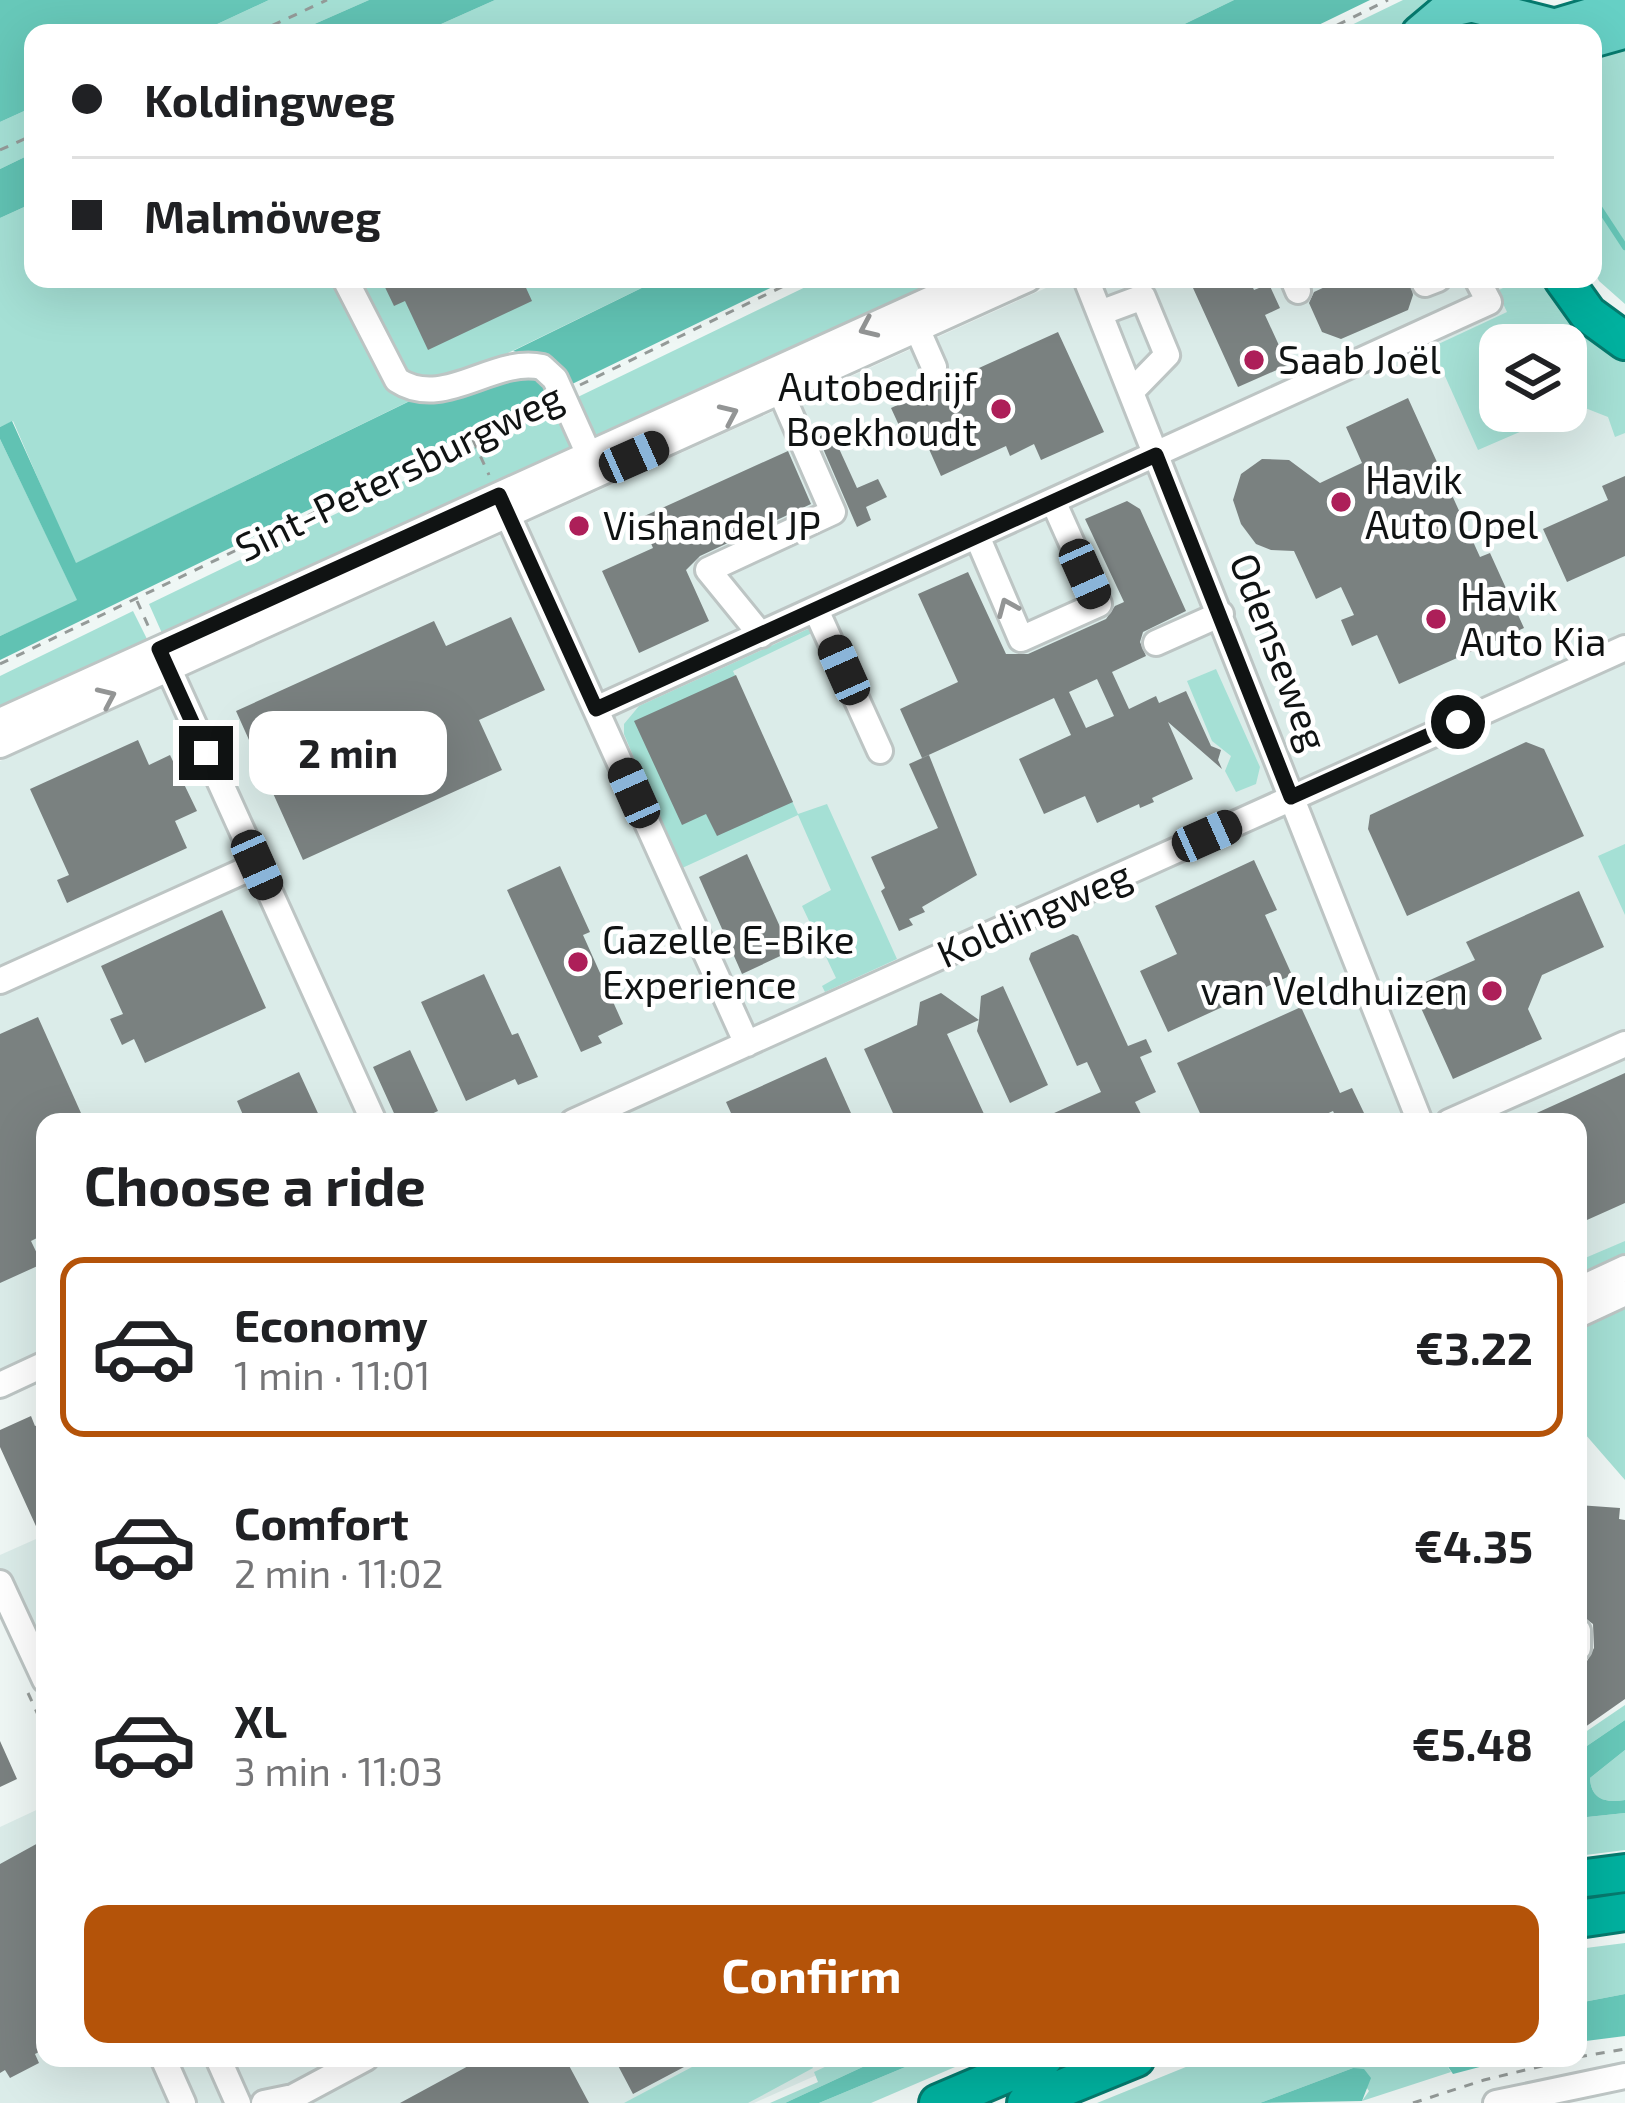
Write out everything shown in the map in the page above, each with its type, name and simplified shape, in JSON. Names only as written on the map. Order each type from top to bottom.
[{"type":"highway","points":[[1569,288],[1588,314],[1625,341]]},
{"type":"highway","points":[[1595,288],[1607,305],[1625,318]]},
{"type":"highway","points":[[1587,1879],[1625,1874]]},
{"type":"highway","points":[[1587,1918],[1625,1912]]},
{"type":"highway","points":[[938,2103],[1022,2067]]},
{"type":"highway","points":[[1026,2103],[1114,2067]]},
{"type":"main road","points":[[1430,24],[1445,11],[1472,5],[1526,24]]},
{"type":"main road","points":[[1563,24],[1625,5]]},
{"type":"main road","points":[[1453,24],[1484,24]]},
{"type":"street","points":[[349,288],[391,375],[403,385],[436,390],[536,365],[551,374],[594,464]]},
{"type":"street","name":"Sint-Petersburgweg","points":[[913,319],[961,288]]},
{"type":"street","name":"Sint-Petersburgweg","points":[[0,745],[164,659],[913,319],[1002,288]]},
{"type":"street","name":"Odenseweg","points":[[1090,288],[1416,1113]]},
{"type":"street","points":[[596,709],[1156,455],[1483,291]]},
{"type":"street","points":[[1100,314],[1143,297],[1167,356],[1131,392]]},
{"type":"street","points":[[913,319],[934,367]]},
{"type":"street","points":[[761,635],[708,570],[833,512],[776,381]]},
{"type":"street","points":[[977,536],[1021,639],[1099,604],[1053,501]]},
{"type":"street","points":[[503,505],[747,1044]]},
{"type":"street","points":[[816,610],[880,751]]},
{"type":"street","points":[[1156,643],[1221,614]]},
{"type":"street","name":"Koldingweg","points":[[593,1113],[1625,647]]},
{"type":"street","points":[[164,659],[370,1113]]},
{"type":"street","name":"Sint-Petersburgweg","points":[[0,721],[164,659]]},
{"type":"street","points":[[0,981],[257,865]]},
{"type":"street","points":[[1470,1113],[1625,1045]]},
{"type":"street","points":[[1587,1287],[1625,1268]]},
{"type":"street","points":[[1587,1311],[1625,1293]]},
{"type":"street","points":[[0,1385],[36,1368]]},
{"type":"street","points":[[0,1583],[36,1661]]},
{"type":"street","points":[[167,2067],[184,2103]]},
{"type":"street","points":[[222,2067],[238,2103]]},
{"type":"street","points":[[265,2103],[291,2100],[350,2067]]},
{"type":"street","points":[[1496,2103],[1625,2076]]},
{"type":"path","points":[[275,24],[327,0]]},
{"type":"path","points":[[1339,24],[1388,0]]},
{"type":"path","name":"Sint-Petersburgweg","points":[[0,664],[779,288]]},
{"type":"path","points":[[472,438],[503,505]]},
{"type":"path","points":[[136,599],[164,659]]},
{"type":"path","points":[[1587,2056],[1625,2049]]},
{"type":"path","points":[[1414,2103],[1541,2067]]},
{"type":"path","points":[[1437,2094],[1440,2103]]},
{"type":"shaded area","points":[[0,0],[269,0],[217,24],[24,24],[24,111],[0,122]]},
{"type":"shaded area","points":[[269,0],[369,0],[314,24],[217,24]]},
{"type":"shaded area","points":[[369,0],[495,0],[441,24],[314,24]]},
{"type":"shaded area","points":[[495,0],[1234,0],[1185,24],[441,24]]},
{"type":"shaded area","points":[[1234,0],[1370,0],[1321,24],[1185,24]]},
{"type":"shaded area","points":[[1403,0],[1455,0],[1424,24],[1354,24]]},
{"type":"shaded area","points":[[1625,45],[1625,304],[1602,284],[1602,53]]},
{"type":"shaded area","points":[[24,111],[24,157],[0,169],[0,122]]},
{"type":"shaded area","points":[[24,157],[24,207],[0,218],[0,169]]},
{"type":"shaded area","points":[[24,207],[24,288],[642,288],[75,564],[13,421],[0,427],[0,218]]},
{"type":"shaded area","points":[[642,288],[770,288],[568,386],[553,362],[513,351]]},
{"type":"shaded area","points":[[803,288],[924,288],[903,303],[165,640],[149,604]]},
{"type":"shaded area","points":[[1046,288],[1547,288],[1586,324],[1479,324],[1479,432],[1587,432],[1587,325],[1625,360],[1625,1286],[1587,1303],[1587,1113],[36,1113],[36,1382],[0,1398],[0,761]]},
{"type":"shaded area","points":[[1503,288],[1562,288],[1625,352],[1625,433],[1615,437],[1608,417],[1587,409],[1587,324],[1481,324],[1507,312],[1497,291]]},
{"type":"shaded area","points":[[1479,325],[1479,432],[1520,432],[1478,450],[1432,347]]},
{"type":"shaded area","points":[[532,369],[551,392],[0,660],[0,636],[77,600],[0,439],[0,427],[12,421],[76,563],[414,399]]},
{"type":"shaded area","points":[[0,439],[78,601],[0,636]]},
{"type":"shaded area","points":[[133,611],[151,647],[0,715],[0,676]]},
{"type":"shaded area","points":[[808,629],[814,632],[733,671],[798,814],[827,804],[897,959],[825,992],[822,986],[836,978],[802,906],[831,890],[798,815],[680,869],[624,734],[624,724],[639,706]]},
{"type":"shaded area","points":[[1216,669],[1260,767],[1256,784],[1236,792],[1225,771],[1231,756],[1212,741],[1187,681]]},
{"type":"shaded area","points":[[1625,844],[1625,915],[1598,856]]},
{"type":"shaded area","points":[[1625,1241],[1625,1262],[1587,1279],[1587,1257]]},
{"type":"shaded area","points":[[1625,1302],[1625,1480],[1587,1436],[1587,1321]]},
{"type":"shaded area","points":[[36,1539],[36,1655],[0,1576],[0,1555]]},
{"type":"shaded area","points":[[1625,1705],[1625,1720],[1587,1746],[1587,1731]]},
{"type":"shaded area","points":[[1625,1720],[1625,1750],[1590,1778],[1593,1791],[1601,1798],[1625,1800],[1625,1813],[1587,1817],[1587,1746]]},
{"type":"shaded area","points":[[1625,1750],[1625,1800],[1601,1798],[1593,1791],[1590,1778]]},
{"type":"shaded area","points":[[36,1810],[36,2067],[835,2067],[754,2103],[0,2103],[0,1827]]},
{"type":"shaded area","points":[[1625,1813],[1625,1850],[1587,1855],[1587,1817]]},
{"type":"shaded area","points":[[1625,1943],[1625,1994],[1587,2001],[1587,1948]]},
{"type":"shaded area","points":[[1625,1994],[1625,2036],[1587,2041],[1587,2001]]},
{"type":"shaded area","points":[[692,2067],[813,2068],[748,2103],[624,2103]]},
{"type":"shaded area","points":[[825,2067],[863,2067],[785,2103],[770,2103],[818,2082],[814,2072]]},
{"type":"shaded area","points":[[863,2067],[905,2067],[819,2103],[785,2103]]},
{"type":"shaded area","points":[[905,2067],[955,2067],[871,2103],[819,2103]]},
{"type":"shaded area","points":[[1186,2067],[1448,2067],[1451,2072],[1362,2101],[1369,2091],[1353,2068],[1260,2103],[1097,2103]]},
{"type":"shaded area","points":[[1448,2067],[1480,2067],[1453,2074]]},
{"type":"shaded area","points":[[1353,2068],[1364,2069],[1371,2078],[1362,2101],[1260,2103]]},
{"type":"building","points":[[385,288],[526,288],[532,301],[428,350],[405,301],[394,306]]},
{"type":"building","points":[[1193,288],[1271,288],[1280,308],[1265,315],[1288,365],[1238,387]]},
{"type":"building","points":[[1323,288],[1412,288],[1413,295],[1408,310],[1341,339],[1322,332],[1309,303],[1314,292]]},
{"type":"building","points":[[1058,332],[1104,432],[1041,460],[1034,444],[1010,456],[1006,446],[941,476],[924,438],[908,445],[891,408]]},
{"type":"building","points":[[1408,398],[1480,557],[1490,553],[1524,628],[1399,684],[1377,635],[1352,646],[1341,620],[1354,615],[1341,587],[1316,599],[1294,551],[1256,544],[1241,524],[1233,500],[1241,474],[1262,459],[1289,460],[1320,483],[1362,463],[1346,427]]},
{"type":"building","points":[[831,431],[857,488],[878,479],[887,497],[866,507],[871,520],[857,527],[818,437]]},
{"type":"building","points":[[788,451],[811,504],[700,556],[686,570],[709,621],[639,653],[602,571],[653,548],[640,518]]},
{"type":"building","points":[[1625,476],[1625,556],[1567,582],[1543,529],[1608,500],[1602,486]]},
{"type":"building","points":[[1127,501],[1140,509],[1186,611],[1143,632],[1140,642],[1146,656],[1112,672],[1129,709],[1156,696],[1159,703],[1186,691],[1211,746],[1221,750],[1222,769],[1168,722],[1193,779],[1152,798],[1154,802],[1097,823],[1085,796],[1044,814],[1019,759],[1071,735],[1054,698],[922,758],[900,709],[958,682],[918,594],[968,572],[1006,654],[1028,654],[1106,619],[1124,602],[1085,519]],"holes":[[[1097,679],[1114,716],[1086,728],[1069,692]]]},
{"type":"building","points":[[511,617],[545,690],[479,720],[502,770],[303,860],[236,711],[434,621],[446,646]]},
{"type":"building","points":[[736,675],[793,802],[717,836],[706,814],[682,825],[634,721]]},
{"type":"building","points":[[138,740],[149,765],[170,755],[197,811],[175,821],[187,848],[67,903],[57,880],[69,875],[30,789]]},
{"type":"building","points":[[1526,742],[1544,749],[1584,836],[1407,916],[1368,829],[1370,815]]},
{"type":"building","points":[[929,755],[977,875],[922,907],[925,912],[909,919],[913,925],[899,931],[871,857],[938,828],[909,764]]},
{"type":"building","points":[[747,854],[791,951],[742,974],[699,877]]},
{"type":"building","points":[[1254,860],[1277,910],[1265,915],[1292,975],[1168,1032],[1140,971],[1177,954],[1155,906]]},
{"type":"building","points":[[560,866],[590,932],[583,935],[623,1024],[598,1036],[602,1043],[581,1052],[507,890]]},
{"type":"building","points":[[1579,891],[1604,947],[1542,975],[1528,1009],[1542,1039],[1453,1079],[1412,988],[1475,960],[1466,942]]},
{"type":"building","points":[[222,910],[266,1008],[145,1063],[134,1039],[122,1045],[110,1019],[123,1014],[101,966]]},
{"type":"building","points":[[1078,936],[1128,1046],[1146,1039],[1152,1052],[1140,1057],[1156,1092],[1135,1102],[1140,1113],[1054,1113],[1101,1092],[1087,1062],[1077,1066],[1029,959],[1031,953]]},
{"type":"building","points":[[484,974],[538,1077],[518,1085],[515,1079],[466,1101],[421,1002]]},
{"type":"building","points":[[1003,986],[1048,1085],[1010,1103],[977,1031],[981,996]]},
{"type":"building","points":[[941,993],[979,1020],[947,1034],[984,1113],[893,1113],[864,1049],[917,1025],[920,1002]]},
{"type":"building","points":[[1301,1007],[1340,1093],[1352,1088],[1364,1113],[1200,1113],[1177,1063]]},
{"type":"building","points":[[38,1017],[81,1113],[36,1113],[36,1238],[31,1241],[36,1267],[0,1283],[0,1034]]},
{"type":"building","points":[[410,1050],[438,1111],[394,1113],[373,1067]]},
{"type":"building","points":[[826,1057],[851,1113],[731,1113],[726,1102]]},
{"type":"building","points":[[299,1072],[318,1113],[242,1113],[237,1101]]},
{"type":"building","points":[[1625,1073],[1625,1203],[1587,1220],[1587,1113],[1537,1113]]},
{"type":"building","points":[[31,1416],[36,1426],[36,1526],[0,1447],[0,1430]]},
{"type":"building","points":[[1587,1506],[1620,1508],[1619,1519],[1625,1520],[1625,1699],[1587,1726],[1587,1661],[1594,1648],[1593,1624],[1587,1620]]},
{"type":"building","points":[[0,1741],[17,1779],[0,1787]]},
{"type":"building","points":[[36,1844],[36,2065],[10,2078],[5,2070],[0,2073],[0,1864]]},
{"type":"building","points":[[466,2067],[570,2067],[589,2103],[400,2103]]},
{"type":"building","points":[[619,2067],[684,2067],[633,2094]]},
{"type":"waterway","points":[[1602,212],[1625,247]]},
{"type":"place","name":"Saab Joël","points":[[1254,360]]},
{"type":"place","name":"Autobedrijf Boekhoudt","points":[[1001,409]]},
{"type":"place","name":"Havik Auto Opel","points":[[1341,502]]},
{"type":"place","name":"Vishandel JP","points":[[579,526]]},
{"type":"place","name":"Havik Auto Kia","points":[[1436,619]]},
{"type":"place","name":"Gazelle E-Bike Experience","points":[[578,962]]},
{"type":"place","name":"van Veldhuizen","points":[[1492,991]]},
{"type":"route","points":[[206,753],[159,649],[499,495],[596,709],[1156,455],[1291,797],[1458,722]]}]
